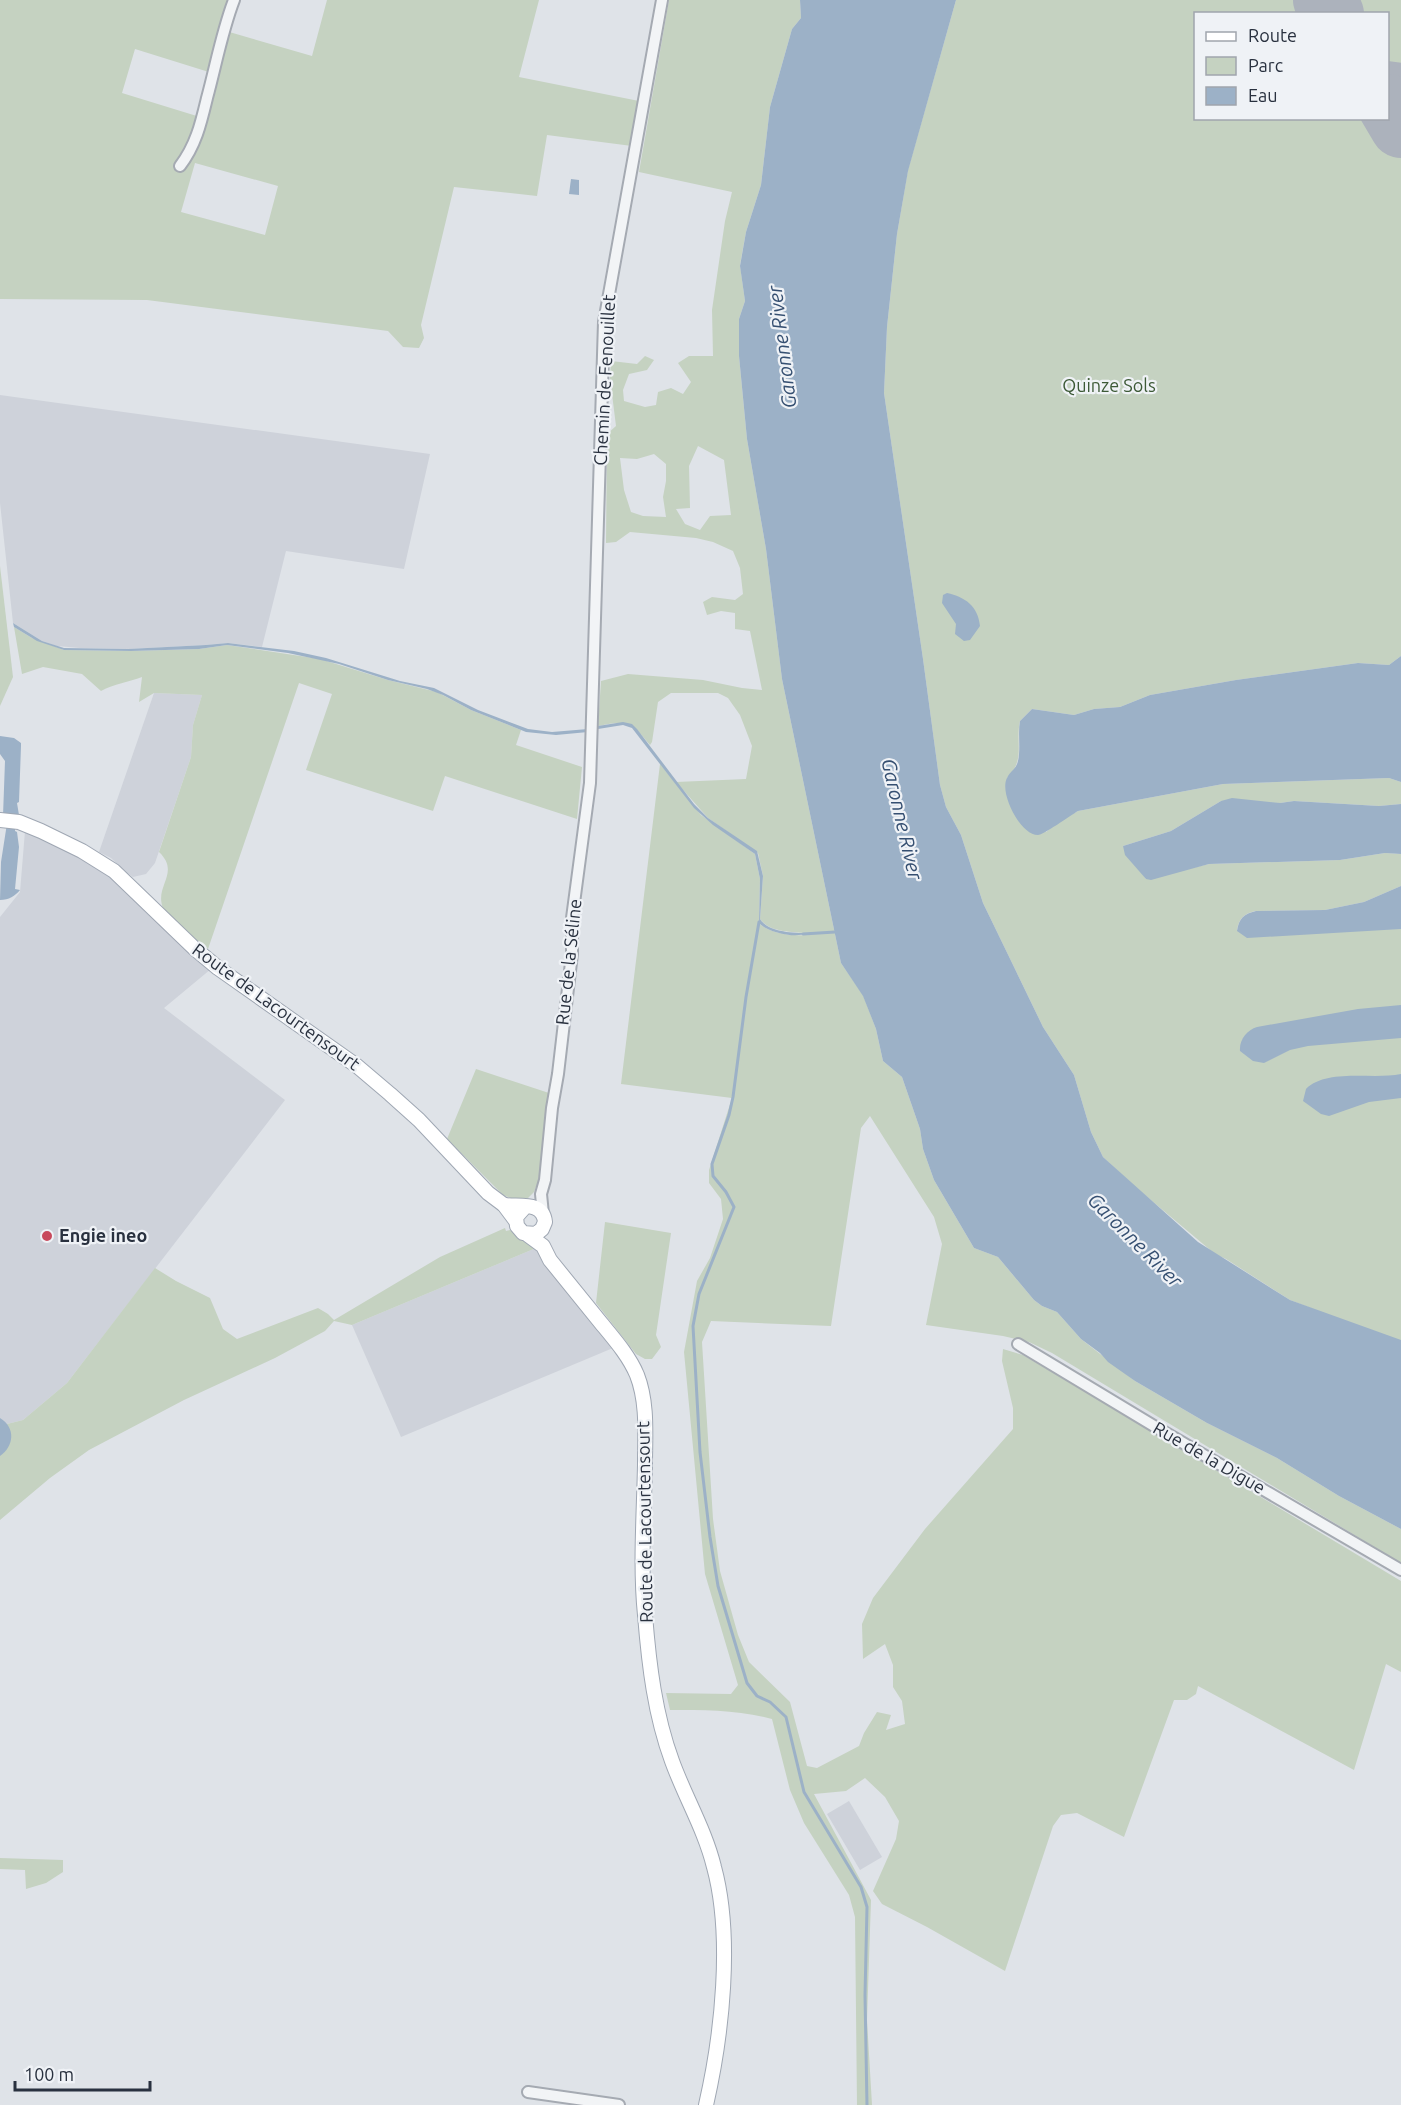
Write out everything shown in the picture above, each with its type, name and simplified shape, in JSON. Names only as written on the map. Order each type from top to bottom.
[{"type":"main road","name":"Route de Lacourtensourt","points":[[8,821],[82,851],[114,871],[218,968],[357,1066],[390,1094],[488,1193],[504,1205],[520,1230],[543,1246],[550,1260],[619,1344],[637,1376],[642,1395],[645,1433],[643,1592],[657,1707],[673,1764],[710,1852],[721,1908],[722,2000],[706,2105]]},
{"type":"main road","points":[[504,1205],[538,1208],[544,1220],[543,1246]]},
{"type":"main road","points":[[516,1221],[518,1213],[526,1207]]},
{"type":"main road","points":[[528,1235],[536,1234],[544,1220]]},
{"type":"street","points":[[180,166],[191,152],[198,134],[234,0]]},
{"type":"street","name":"Chemin de Fenouillet","points":[[593,729],[604,322],[662,0]]},
{"type":"street","name":"Rue de la Séline","points":[[544,1220],[541,1194],[545,1180],[572,954],[572,918],[590,783],[593,729]]},
{"type":"street","points":[[526,1207],[541,1194]]},
{"type":"street","name":"Rue de la Digue","points":[[1018,1344],[1401,1570]]},
{"type":"street","points":[[528,2092],[619,2105]]},
{"type":"shaded area","points":[[0,395],[430,454],[404,569],[286,551],[262,647],[228,643],[128,649],[80,648],[57,646],[42,641],[13,623],[0,503]]},
{"type":"shaded area","points":[[154,693],[202,695],[193,725],[191,757],[155,863],[146,874],[133,877],[111,858],[99,852]]},
{"type":"shaded area","points":[[25,831],[90,862],[112,877],[211,969],[164,1008],[285,1100],[67,1383],[23,1420],[3,1425],[0,1423],[0,917],[20,892]]},
{"type":"shaded area","points":[[536,1248],[613,1348],[401,1437],[352,1325]]},
{"type":"shaded area","points":[[849,1801],[882,1857],[860,1870],[827,1814]]},
{"type":"green space","points":[[0,0],[227,0],[219,29],[312,56],[327,0],[539,0],[519,77],[639,101],[632,146],[547,135],[537,196],[454,187],[421,325],[424,338],[419,348],[403,347],[388,331],[147,300],[0,299]],"holes":[[[135,49],[212,73],[200,117],[122,93]],[[195,163],[278,186],[265,235],[181,212]]]},
{"type":"green space","points":[[669,0],[800,0],[801,18],[792,29],[770,107],[761,185],[746,232],[740,265],[745,301],[739,319],[739,356],[747,439],[766,549],[782,679],[841,963],[863,995],[876,1029],[883,1061],[902,1077],[934,1180],[974,1248],[998,1257],[1034,1300],[1057,1312],[1081,1339],[1135,1381],[1401,1529],[1401,1563],[1052,1353],[1029,1342],[1003,1336],[926,1325],[942,1244],[934,1217],[870,1116],[861,1128],[831,1326],[711,1321],[702,1342],[713,1519],[720,1571],[738,1635],[749,1662],[790,1702],[807,1766],[817,1768],[859,1746],[877,1712],[891,1715],[886,1730],[905,1724],[902,1701],[893,1687],[893,1665],[885,1644],[863,1659],[862,1624],[873,1598],[925,1529],[1013,1429],[1013,1408],[1002,1361],[1003,1349],[1023,1355],[1401,1581],[1401,1672],[1386,1664],[1354,1770],[1198,1686],[1196,1694],[1187,1700],[1174,1700],[1124,1837],[1077,1813],[1061,1815],[1053,1826],[1005,1971],[882,1904],[873,1891],[896,1839],[899,1821],[885,1797],[865,1778],[846,1791],[814,1794],[871,1900],[867,2020],[872,2105],[857,2105],[855,1917],[849,1895],[804,1823],[790,1790],[772,1719],[735,1712],[670,1710],[666,1693],[731,1694],[738,1685],[705,1574],[684,1352],[697,1281],[710,1258],[723,1219],[721,1199],[709,1183],[709,1170],[732,1098],[621,1084],[660,764],[701,815],[755,854],[760,879],[759,923],[780,933],[804,935],[806,933],[775,929],[760,919],[763,876],[758,853],[708,818],[676,782],[746,779],[752,746],[740,715],[728,698],[718,693],[671,693],[658,702],[650,745],[638,731],[628,724],[598,726],[601,681],[628,674],[703,680],[762,690],[750,631],[735,629],[735,613],[721,611],[707,615],[703,602],[712,597],[735,600],[743,594],[740,568],[733,551],[713,542],[696,538],[630,532],[616,542],[606,543],[607,434],[616,426],[610,378],[611,361],[637,364],[645,356],[654,360],[647,370],[629,374],[623,390],[624,401],[645,407],[656,405],[658,392],[671,388],[683,394],[691,382],[678,363],[689,356],[713,356],[712,310],[725,221],[732,192],[639,172]],"holes":[[[698,446],[724,460],[731,515],[710,516],[700,530],[685,524],[676,509],[690,508],[689,466]],[[654,454],[666,464],[663,497],[666,517],[643,516],[631,512],[624,490],[620,458],[637,459]]]},
{"type":"green space","name":"Quinze Sols","points":[[956,0],[1401,0],[1401,656],[1389,665],[1358,663],[1236,680],[1150,695],[1120,707],[1094,709],[1074,715],[1032,709],[1020,721],[1018,758],[1013,771],[1007,778],[1046,832],[1078,811],[1223,784],[1389,778],[1401,782],[1401,804],[1379,806],[1294,801],[1280,803],[1221,801],[1171,831],[1123,846],[1146,879],[1209,864],[1340,860],[1385,853],[1401,854],[1401,886],[1364,902],[1325,910],[1255,911],[1243,917],[1237,930],[1401,929],[1401,1343],[1290,1300],[1215,1254],[1103,1157],[1091,1132],[1074,1075],[1043,1027],[983,903],[961,835],[946,807],[940,785],[884,393],[887,327],[897,234],[908,170]]},
{"type":"green space","points":[[0,566],[13,677],[0,706]]},
{"type":"green space","points":[[14,627],[32,638],[64,650],[199,649],[227,645],[320,659],[437,692],[471,710],[521,730],[516,745],[582,767],[577,819],[445,776],[433,811],[306,770],[332,694],[299,683],[208,949],[176,923],[163,908],[161,900],[168,867],[159,852],[191,757],[193,725],[202,695],[154,693],[139,702],[142,677],[101,691],[82,674],[43,667],[22,674]]},
{"type":"green space","points":[[476,1069],[549,1093],[539,1179],[534,1192],[528,1198],[516,1200],[503,1195],[447,1139]]},
{"type":"green space","points":[[605,1222],[671,1233],[656,1335],[661,1347],[652,1359],[645,1359],[636,1354],[596,1303]]},
{"type":"green space","points":[[505,1228],[506,1231],[510,1230],[536,1248],[352,1325],[334,1321],[325,1331],[275,1358],[184,1400],[89,1450],[50,1478],[0,1520],[0,1423],[3,1425],[23,1420],[67,1383],[155,1268],[210,1298],[223,1329],[237,1339],[318,1308],[334,1320],[440,1257]]},
{"type":"green space","points":[[0,1858],[63,1860],[63,1872],[46,1883],[26,1889],[25,1870],[0,1869]]},
{"type":"water","name":"Garonne River","points":[[800,0],[956,0],[908,171],[897,234],[887,327],[884,393],[940,785],[946,807],[961,835],[983,903],[1043,1027],[1074,1075],[1091,1132],[1103,1157],[1198,1242],[1290,1300],[1401,1340],[1401,1529],[1135,1381],[1081,1339],[1057,1312],[1034,1300],[998,1257],[974,1248],[934,1180],[902,1077],[883,1061],[876,1029],[863,996],[841,963],[782,679],[766,549],[747,439],[739,356],[739,319],[745,301],[740,266],[746,232],[761,185],[770,107],[792,29],[801,18]]},
{"type":"water","points":[[571,179],[579,180],[579,195],[569,194]]},
{"type":"water","points":[[947,593],[965,600],[977,613],[980,626],[970,640],[964,641],[955,634],[956,624],[942,603],[943,595]]},
{"type":"water","points":[[13,623],[42,641],[64,648],[128,649],[228,643],[294,651],[326,658],[400,681],[434,688],[478,710],[528,729],[552,732],[588,729],[588,732],[556,735],[526,732],[427,689],[388,680],[339,664],[288,653],[227,645],[199,649],[64,650],[37,641],[14,627]]},
{"type":"water","points":[[1401,656],[1401,782],[1389,778],[1223,784],[1078,811],[1038,835],[1024,828],[1009,803],[1005,785],[1018,759],[1020,721],[1032,709],[1074,715],[1094,709],[1120,707],[1150,695],[1236,680],[1358,663],[1389,665]]},
{"type":"water","points":[[623,722],[632,724],[637,729],[694,804],[708,818],[757,851],[763,876],[760,919],[769,927],[781,931],[807,933],[782,934],[759,923],[760,879],[755,854],[713,825],[694,808],[632,728],[623,725],[598,729],[598,726]]},
{"type":"water","points":[[0,736],[14,738],[21,743],[21,746],[19,802],[17,803],[19,815],[15,817],[15,831],[19,847],[15,889],[20,890],[12,897],[0,900],[1,862],[8,817],[3,816],[5,761],[0,754]]},
{"type":"water","points":[[1232,798],[1280,803],[1294,801],[1379,806],[1401,804],[1401,854],[1385,853],[1340,860],[1209,864],[1151,880],[1146,879],[1125,855],[1123,846],[1171,831],[1221,801]]},
{"type":"water","points":[[1401,886],[1401,929],[1247,938],[1237,931],[1243,917],[1256,911],[1325,910],[1364,902]]},
{"type":"water","points":[[1401,1005],[1401,1038],[1308,1046],[1290,1050],[1264,1063],[1253,1061],[1240,1051],[1244,1036],[1257,1027],[1358,1009]]},
{"type":"water","points":[[1401,1074],[1401,1098],[1369,1102],[1329,1116],[1321,1114],[1303,1101],[1306,1089],[1326,1079]]},
{"type":"water","points":[[0,1418],[9,1427],[11,1437],[8,1447],[0,1456]]},
{"type":"waterway","points":[[759,922],[746,997],[733,1097],[712,1164],[713,1176],[734,1207],[699,1294],[693,1326],[700,1452],[718,1586],[747,1683],[757,1696],[770,1702],[786,1717],[804,1792],[861,1887],[867,1907],[865,1995],[867,2105]]},
{"type":"waterway","points":[[803,934],[835,932]]},
{"type":"taxiway","points":[[1389,73],[1401,75]]},
{"type":"runway","points":[[1324,0],[1332,12]]},
{"type":"runway","points":[[1389,107],[1401,127]]},
{"type":"place","name":"Engie ineo","points":[[47,1236]]}]
